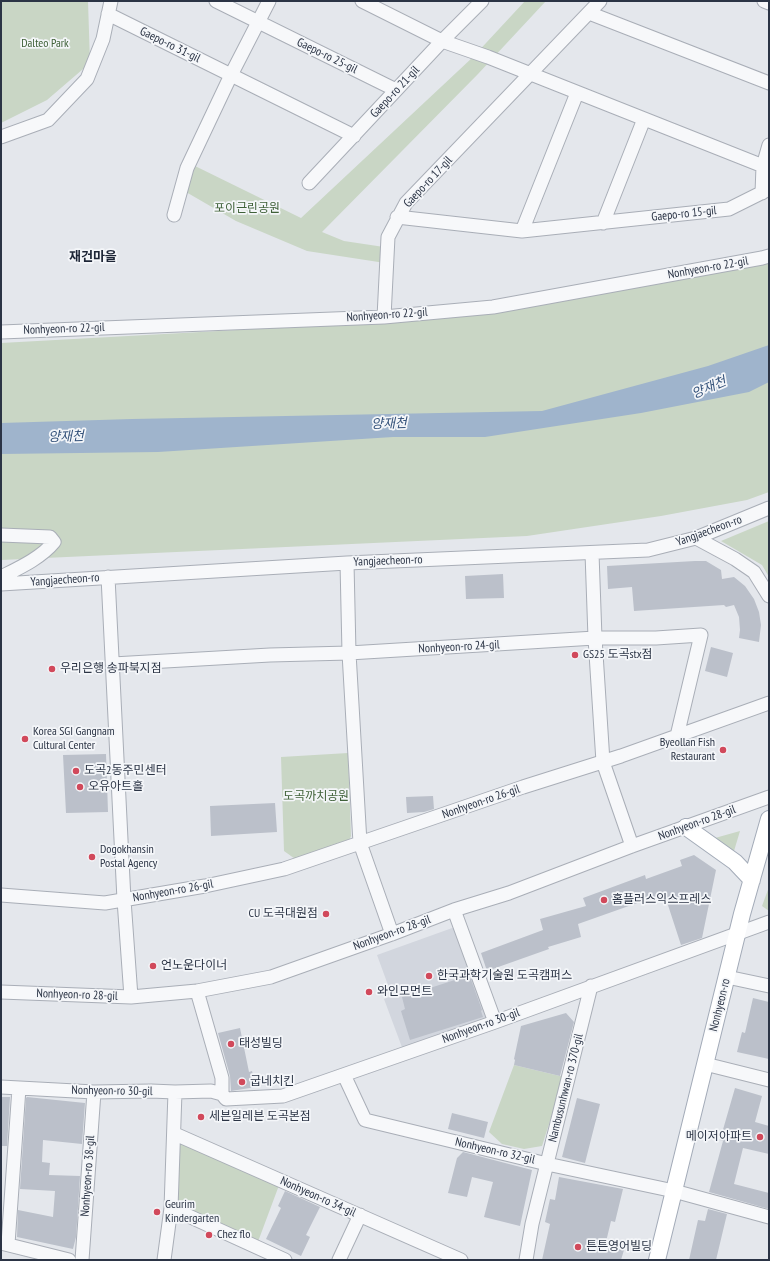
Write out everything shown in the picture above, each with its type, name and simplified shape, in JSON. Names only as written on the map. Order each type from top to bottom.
[{"type":"main road","name":"Nonhyeon-ro","points":[[656,1260],[726,977],[769,819]]},
{"type":"main road","points":[[686,827],[736,862],[752,880]]},
{"type":"street","points":[[1,137],[48,120],[87,79],[103,39],[111,1]]},
{"type":"street","points":[[216,1],[258,22]]},
{"type":"street","points":[[174,215],[187,168],[231,75],[269,1]]},
{"type":"street","points":[[362,1],[442,41],[763,166]]},
{"type":"street","name":"Gaepo-ro 21-gil","points":[[309,183],[442,41],[482,1]]},
{"type":"street","name":"Gaepo-ro 17-gil","points":[[384,317],[388,237],[406,203],[600,1]]},
{"type":"street","points":[[764,1],[769,3]]},
{"type":"street","points":[[589,13],[769,83]]},
{"type":"street","name":"Gaepo-ro 31-gil","points":[[108,14],[231,75]]},
{"type":"street","name":"Gaepo-ro 25-gil","points":[[258,22],[396,90]]},
{"type":"street","points":[[231,75],[354,136]]},
{"type":"street","points":[[522,231],[577,93]]},
{"type":"street","points":[[603,223],[644,119]]},
{"type":"street","name":"Gaepo-ro 15-gil","points":[[398,217],[522,231],[729,209],[765,191],[763,166],[769,145]]},
{"type":"street","name":"Nonhyeon-ro 22-gil","points":[[1,332],[384,317],[493,307],[769,256]]},
{"type":"street","name":"Yangjaecheon-ro","points":[[1,584],[347,563],[648,550],[696,538],[769,508]]},
{"type":"street","points":[[1,535],[50,537],[54,542],[50,548],[21,567],[1,577]]},
{"type":"street","points":[[696,538],[735,559],[754,572],[769,596]]},
{"type":"street","points":[[592,553],[595,638],[603,762],[632,846]]},
{"type":"street","points":[[347,563],[349,653],[360,843],[392,934]]},
{"type":"street","name":"Nonhyeon-ro 26-gil","points":[[108,577],[124,900]]},
{"type":"street","name":"Nonhyeon-ro 24-gil","points":[[113,664],[270,655],[349,653],[595,638],[656,638],[701,635],[677,736]]},
{"type":"street","name":"Nonhyeon-ro 26-gil","points":[[1,894],[105,903],[205,886],[284,869],[603,762],[769,703]]},
{"type":"street","name":"Nonhyeon-ro 28-gil","points":[[1,992],[131,996],[197,991],[270,977],[392,934],[454,910],[509,893],[632,846],[769,797]]},
{"type":"street","points":[[124,900],[131,996]]},
{"type":"street","points":[[454,910],[495,1022]]},
{"type":"street","name":"Nonhyeon-ro 30-gil","points":[[1,1087],[94,1092],[211,1091],[222,1094],[226,1099],[283,1096],[495,1022],[769,922]]},
{"type":"street","points":[[726,977],[769,986]]},
{"type":"street","name":"Nambusunhwan-ro 370-gil","points":[[526,1260],[532,1224],[591,986]]},
{"type":"street","points":[[197,991],[222,1078],[222,1094]]},
{"type":"street","points":[[705,1064],[769,1080]]},
{"type":"street","name":"Nonhyeon-ro 32-gil","points":[[344,1075],[365,1120],[547,1164],[674,1191]]},
{"type":"street","points":[[19,1088],[5,1243],[69,1260]]},
{"type":"street","name":"Nonhyeon-ro 38-gil","points":[[82,1260],[94,1092]]},
{"type":"street","points":[[164,1260],[171,1208],[175,1134],[175,1092]]},
{"type":"street","name":"Nonhyeon-ro 34-gil","points":[[175,1134],[461,1260]]},
{"type":"street","points":[[674,1191],[769,1217]]},
{"type":"street","points":[[171,1208],[285,1260]]},
{"type":"street","points":[[339,1260],[360,1215]]},
{"type":"shaded area","name":"한국과학기술원 도곡캠퍼스","points":[[455,927],[489,1018],[403,1050],[384,999],[392,996],[377,955]]},
{"type":"green space","name":"Dalteo Park","points":[[1,1],[88,1],[90,63],[47,100],[1,123]]},
{"type":"green space","name":"포이근린공원","points":[[525,1],[546,1],[478,74],[322,232],[344,241],[384,247],[385,263],[307,251],[236,221],[186,192],[193,165],[301,218],[473,57]]},
{"type":"green space","points":[[769,258],[769,492],[747,500],[661,516],[527,536],[1,560],[1,343],[237,330],[475,314],[665,283]]},
{"type":"green space","points":[[769,521],[769,577],[762,565],[721,541]]},
{"type":"green space","name":"도곡까치공원","points":[[348,753],[351,836],[349,841],[298,861],[284,851],[281,757]]},
{"type":"green space","points":[[740,831],[734,851],[715,838]]},
{"type":"green space","points":[[769,887],[769,911],[762,906]]},
{"type":"green space","points":[[514,1065],[564,1077],[542,1146],[524,1149],[502,1144],[489,1132]]},
{"type":"green space","points":[[175,1134],[281,1180],[256,1247],[171,1208]]},
{"type":"water","name":"양재천","points":[[769,345],[769,382],[749,392],[641,413],[485,437],[393,437],[158,452],[1,454],[1,423],[542,411],[708,366]]},
{"type":"building","points":[[706,561],[721,570],[722,579],[734,577],[745,586],[754,599],[759,612],[761,625],[759,642],[739,638],[739,617],[734,605],[726,607],[724,605],[634,611],[632,587],[608,589],[607,566]]},
{"type":"building","points":[[503,574],[504,598],[466,599],[465,576]]},
{"type":"building","points":[[711,647],[733,653],[727,677],[705,671]]},
{"type":"building","points":[[106,754],[108,812],[66,813],[63,755]]},
{"type":"building","points":[[433,796],[434,809],[424,812],[407,813],[406,797]]},
{"type":"building","points":[[275,803],[277,832],[211,836],[210,806]]},
{"type":"building","points":[[694,855],[716,870],[702,938],[681,945],[666,899],[659,902],[657,896],[578,924],[581,937],[548,947],[549,949],[487,971],[481,953],[543,930],[540,919],[586,906],[583,898],[645,875],[646,879],[682,866],[680,860]]},
{"type":"building","points":[[469,974],[482,1010],[483,1017],[410,1040],[401,1011],[405,1009],[402,997]]},
{"type":"building","points":[[753,998],[769,1002],[769,1059],[737,1052],[742,1032],[745,1033]]},
{"type":"building","points":[[566,1013],[574,1022],[560,1076],[514,1065],[521,1026]]},
{"type":"building","points":[[240,1028],[249,1072],[252,1071],[256,1087],[231,1091],[230,1076],[218,1033]]},
{"type":"building","points":[[735,1088],[762,1096],[755,1122],[769,1126],[769,1154],[743,1148],[734,1184],[769,1193],[769,1209],[709,1192],[723,1141],[720,1140]]},
{"type":"building","points":[[1,1097],[10,1097],[7,1146],[1,1146]]},
{"type":"building","points":[[27,1097],[85,1103],[82,1144],[43,1140],[42,1162],[50,1163],[49,1175],[80,1176],[76,1237],[73,1249],[17,1237],[18,1210],[53,1217],[55,1191],[20,1189]]},
{"type":"building","points":[[577,1098],[600,1104],[585,1163],[562,1157]]},
{"type":"building","points":[[452,1113],[488,1122],[484,1138],[448,1129]]},
{"type":"building","points":[[463,1152],[532,1170],[520,1226],[484,1217],[493,1182],[472,1177],[467,1197],[448,1193],[457,1158]]},
{"type":"building","points":[[559,1177],[623,1189],[615,1222],[611,1221],[605,1246],[624,1250],[621,1260],[542,1260],[550,1224],[545,1222],[550,1199],[555,1200]]},
{"type":"building","points":[[285,1191],[320,1207],[306,1235],[310,1237],[301,1256],[266,1239],[281,1208],[278,1206]]},
{"type":"building","points":[[708,1209],[727,1214],[716,1260],[689,1260],[698,1220],[705,1221]]},
{"type":"place","name":"GS25 도곡stx점","points":[[575,655]]},
{"type":"place","name":"우리은행 송파북지점","points":[[52,669]]},
{"type":"place","name":"Korea SGI Gangnam Cultural Center","points":[[25,739]]},
{"type":"place","name":"Byeollan Fish Restaurant","points":[[723,750]]},
{"type":"place","name":"도곡2동주민센터","points":[[76,771]]},
{"type":"place","name":"오유아트홀","points":[[80,787]]},
{"type":"place","name":"Dogokhansin Postal Agency","points":[[92,857]]},
{"type":"place","name":"홈플러스익스프레스","points":[[604,900]]},
{"type":"place","name":"CU 도곡대원점","points":[[326,914]]},
{"type":"place","name":"언노운다이너","points":[[153,966]]},
{"type":"place","name":"한국과학기술원 도곡캠퍼스","points":[[429,976]]},
{"type":"place","name":"와인모먼트","points":[[369,992]]},
{"type":"place","name":"태성빌딩","points":[[231,1044]]},
{"type":"place","name":"굽네치킨","points":[[242,1082]]},
{"type":"place","name":"세븐일레븐 도곡본점","points":[[201,1117]]},
{"type":"place","name":"메이저아파트","points":[[760,1137]]},
{"type":"place","name":"Geurim Kindergarten","points":[[157,1212]]},
{"type":"place","name":"Chez flo","points":[[209,1235]]},
{"type":"place","name":"튼튼영어빌딩","points":[[578,1247]]},
{"type":"district","name":"재건마을","points":[[93,257]]}]
